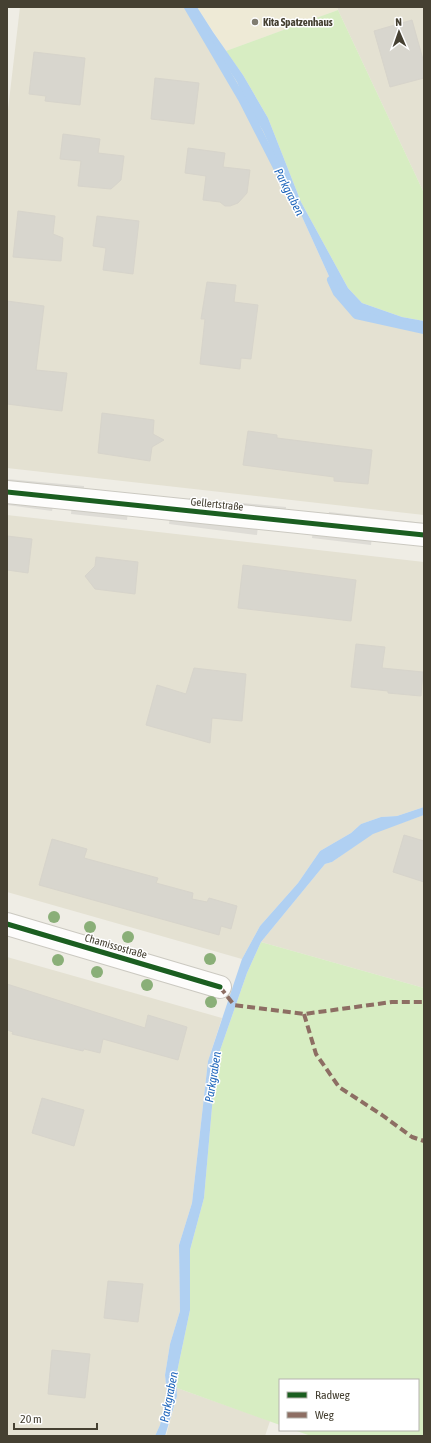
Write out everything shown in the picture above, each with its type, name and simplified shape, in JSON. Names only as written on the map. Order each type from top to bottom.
[{"type":"street","name":"Gellertstraße","points":[[7,492],[424,535]]},
{"type":"street","name":"Chamissostraße","points":[[7,924],[220,987]]},
{"type":"shaded area","points":[[20,7],[187,7],[237,82],[246,104],[263,131],[333,285],[350,308],[360,316],[424,329],[424,515],[7,468],[7,118]]},
{"type":"shaded area","name":"Kita Spatzenhaus","points":[[197,7],[337,7],[338,10],[226,51]]},
{"type":"shaded area","points":[[337,7],[424,7],[424,193],[338,10]]},
{"type":"shaded area","points":[[7,479],[84,486],[84,494],[7,488]]},
{"type":"shaded area","points":[[7,497],[54,503],[52,511],[7,505]]},
{"type":"shaded area","points":[[189,498],[286,507],[285,516],[188,506]]},
{"type":"shaded area","points":[[72,505],[128,511],[127,520],[71,514]]},
{"type":"shaded area","points":[[329,512],[424,523],[424,532],[328,520]]},
{"type":"shaded area","points":[[7,515],[424,562],[424,807],[397,816],[381,817],[361,824],[351,833],[320,851],[298,883],[260,926],[242,959],[7,892]]},
{"type":"shaded area","points":[[170,516],[258,526],[257,535],[169,524]]},
{"type":"shaded area","points":[[313,529],[372,536],[371,545],[312,538]]},
{"type":"shaded area","points":[[424,815],[424,988],[261,942],[325,864],[332,862],[373,833]]},
{"type":"shaded area","points":[[7,957],[222,1018],[208,1061],[192,1203],[179,1245],[180,1311],[170,1344],[165,1375],[167,1394],[160,1425],[155,1436],[7,1436]]},
{"type":"shaded area","points":[[177,1388],[270,1421],[265,1436],[166,1436],[177,1396]]},
{"type":"green space","points":[[338,10],[424,193],[424,321],[402,317],[362,303],[348,288],[301,202],[268,118],[243,75],[226,51]]},
{"type":"green space","points":[[261,942],[424,988],[424,1436],[311,1436],[297,1431],[419,1431],[419,1379],[279,1379],[279,1425],[177,1388],[176,1377],[190,1310],[190,1250],[204,1198],[216,1062],[247,973]]},
{"type":"water","points":[[187,7],[197,7],[243,75],[268,118],[301,202],[348,288],[362,303],[402,317],[424,321],[424,329],[360,316],[350,308],[333,285],[263,131],[246,104],[237,82]]},
{"type":"water","points":[[424,807],[424,815],[373,834],[332,862],[325,864],[261,942],[247,973],[216,1062],[204,1198],[190,1250],[190,1310],[176,1377],[177,1396],[165,1436],[155,1436],[160,1425],[167,1394],[165,1375],[170,1344],[180,1311],[179,1245],[192,1203],[208,1061],[242,959],[260,926],[298,883],[320,851],[351,833],[361,824],[381,817],[397,816]]},
{"type":"building","points":[[412,20],[424,63],[424,78],[390,87],[374,31]]},
{"type":"building","points":[[34,52],[85,58],[80,105],[45,101],[46,96],[29,94]]},
{"type":"building","points":[[155,78],[199,83],[194,124],[151,119]]},
{"type":"building","points":[[63,134],[100,139],[98,153],[124,156],[121,180],[111,189],[78,186],[81,161],[60,159]]},
{"type":"building","points":[[188,148],[225,153],[223,167],[250,170],[247,193],[238,203],[225,206],[220,202],[203,200],[206,176],[185,173]]},
{"type":"building","points":[[18,211],[55,216],[53,234],[63,238],[61,261],[13,257]]},
{"type":"building","points":[[97,216],[139,221],[133,274],[103,270],[106,248],[93,246]]},
{"type":"building","points":[[207,282],[236,285],[234,302],[258,305],[251,359],[241,358],[240,369],[200,364],[205,319],[201,319]]},
{"type":"building","points":[[7,301],[44,306],[36,370],[67,373],[62,411],[7,404]]},
{"type":"building","points":[[102,413],[154,420],[153,434],[164,440],[152,447],[150,461],[98,453]]},
{"type":"building","points":[[248,431],[277,435],[277,438],[372,450],[368,484],[334,481],[334,477],[243,465]]},
{"type":"building","points":[[7,536],[32,539],[28,573],[7,570]]},
{"type":"building","points":[[96,557],[138,562],[135,594],[95,589],[85,576],[95,566]]},
{"type":"building","points":[[243,565],[356,580],[351,621],[238,608]]},
{"type":"building","points":[[356,644],[385,647],[382,668],[423,672],[421,696],[388,693],[388,691],[351,687]]},
{"type":"building","points":[[194,668],[246,674],[242,721],[212,718],[210,743],[146,725],[157,685],[186,694]]},
{"type":"building","points":[[404,835],[424,841],[424,882],[393,872]]},
{"type":"building","points":[[52,839],[87,849],[84,858],[158,878],[156,883],[193,893],[192,899],[207,902],[209,898],[237,906],[231,929],[221,926],[219,935],[39,885]]},
{"type":"building","points":[[7,984],[145,1028],[148,1015],[187,1027],[178,1060],[103,1039],[100,1053],[84,1049],[83,1051],[12,1034],[13,1032],[7,1030]]},
{"type":"building","points":[[42,1098],[84,1110],[74,1146],[32,1133]]},
{"type":"building","points":[[108,1281],[143,1284],[138,1322],[104,1318]]},
{"type":"building","points":[[52,1350],[90,1354],[85,1398],[48,1394]]},
{"type":"waterway","name":"Parkgraben","points":[[188,7],[242,99],[293,199]]},
{"type":"waterway","name":"Parkgraben","points":[[331,280],[337,293],[356,315],[424,330]]},
{"type":"marked path","points":[[220,987],[234,1005],[304,1014],[392,1002],[424,1002]]},
{"type":"marked path","points":[[304,1014],[316,1054],[339,1087],[412,1137],[424,1141]]},
{"type":"cycle path","points":[[7,492],[424,535]]},
{"type":"cycle path","points":[[7,924],[220,987]]},
{"type":"place","name":"Kita Spatzenhaus","points":[[255,22]]}]
